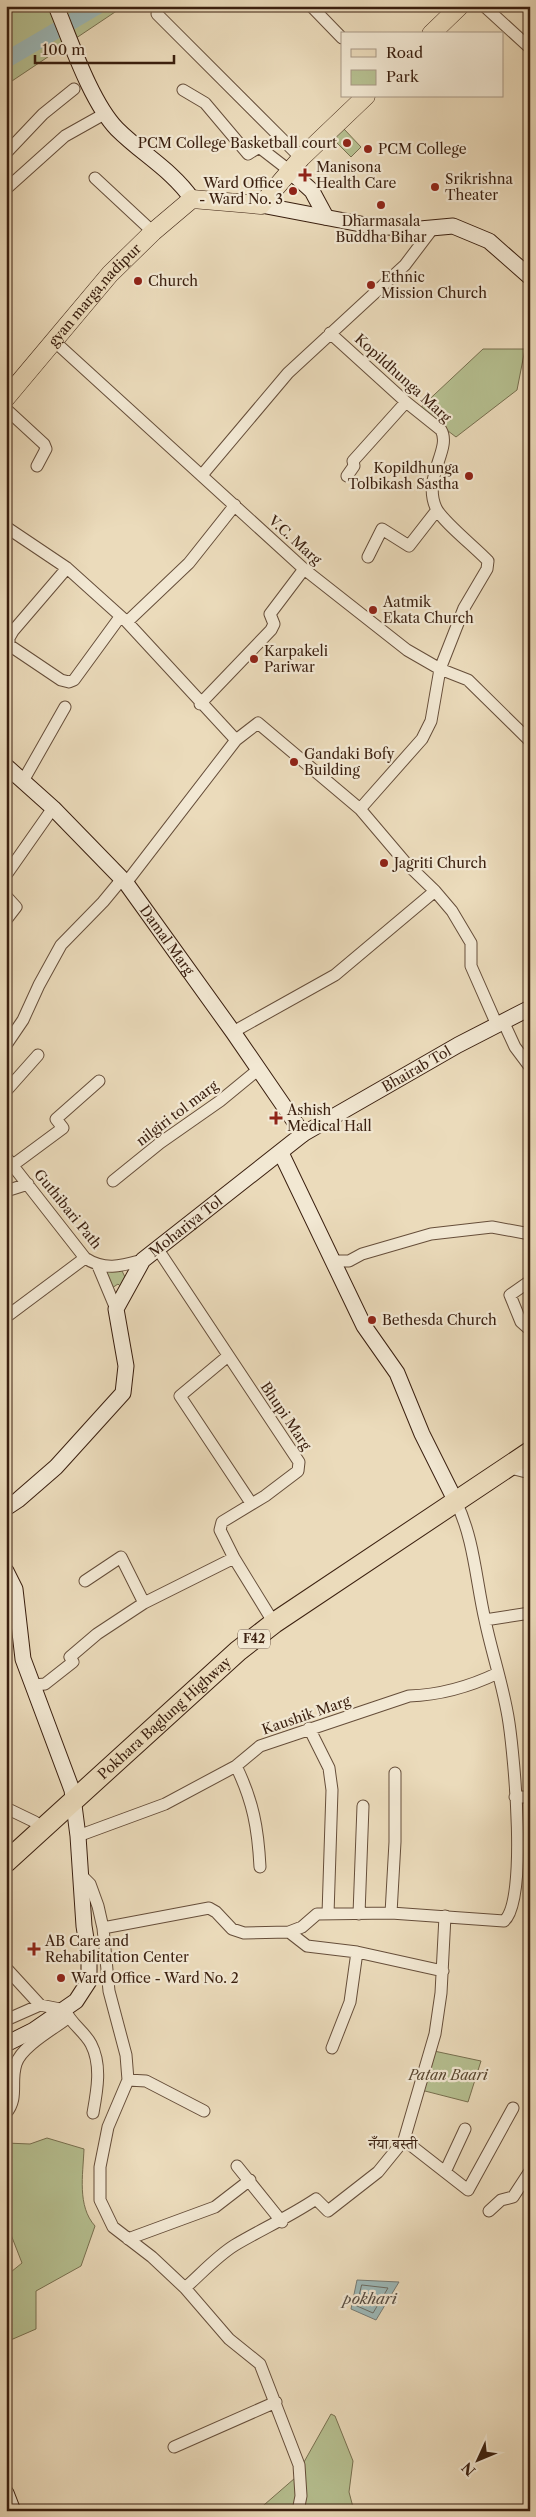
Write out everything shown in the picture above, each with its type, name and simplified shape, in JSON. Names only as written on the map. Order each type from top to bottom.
[{"type":"highway","name":"Pokhara Baglung Highway","points":[[6,1848],[36,1822],[73,1796],[238,1651],[274,1623],[453,1497],[530,1439]]},
{"type":"highway","name":"Pokhara Baglung Highway","points":[[6,1862],[231,1643],[269,1615],[453,1497],[508,1467],[530,1452]]},
{"type":"main road","points":[[56,6],[90,84],[106,113],[117,128],[180,182],[192,200],[261,204],[371,226],[433,228],[453,226],[489,242],[530,277]]},
{"type":"main road","points":[[433,32],[460,6]]},
{"type":"main road","points":[[261,204],[296,165],[364,98]]},
{"type":"main road","points":[[296,165],[326,217]]},
{"type":"main road","name":"gyan marga,nadipur","points":[[6,398],[110,274],[153,232],[192,200]]},
{"type":"main road","name":"Damal Marg","points":[[6,766],[53,808],[124,881],[233,1032],[303,1134]]},
{"type":"main road","name":"Bhairab Tol","points":[[281,1153],[303,1134],[530,1008]]},
{"type":"main road","points":[[281,1153],[335,1261],[364,1326],[397,1373],[422,1434],[453,1497]]},
{"type":"main road","name":"Mohariya Tol","points":[[116,1309],[142,1260],[281,1153]]},
{"type":"main road","points":[[6,1508],[56,1468],[123,1393],[126,1366],[116,1309]]},
{"type":"main road","points":[[6,1571],[15,1589],[23,1659],[73,1796],[78,1836],[84,1926],[89,1958],[88,1981],[67,2014],[6,2044]]},
{"type":"main road","points":[[6,2493],[14,2510]]},
{"type":"street","points":[[311,6],[341,37]]},
{"type":"street","points":[[484,6],[530,48]]},
{"type":"street","points":[[157,14],[296,165]]},
{"type":"street","points":[[6,153],[44,114],[74,89]]},
{"type":"street","points":[[183,90],[205,103],[248,154],[259,147],[296,165]]},
{"type":"street","points":[[6,189],[28,167],[65,136],[106,113]]},
{"type":"street","points":[[95,178],[153,232]]},
{"type":"street","points":[[202,475],[288,373],[405,265],[433,228]]},
{"type":"street","name":"Kopildhunga Marg","points":[[330,333],[406,402],[441,430],[445,436],[445,444],[431,484],[437,510]]},
{"type":"street","name":"V.C. Marg","points":[[54,341],[304,569],[407,650],[440,669],[468,680],[530,741]]},
{"type":"street","points":[[347,476],[354,466],[353,461],[406,402]]},
{"type":"street","points":[[6,409],[44,444],[46,449],[37,466]]},
{"type":"street","points":[[67,568],[9,638],[10,645],[61,680],[69,682],[74,680],[123,620],[189,563],[235,505]]},
{"type":"street","points":[[360,809],[422,739],[431,722],[440,669],[464,608],[487,569],[488,562],[437,510],[410,546],[382,530],[368,557]]},
{"type":"street","points":[[6,527],[67,568],[123,620],[200,704],[236,740]]},
{"type":"street","points":[[200,704],[271,630],[274,624],[270,614],[304,569]]},
{"type":"street","points":[[23,781],[65,707]]},
{"type":"street","points":[[7,1043],[23,1020],[39,984],[61,945],[124,881],[236,740],[254,724],[262,725],[360,809],[405,862],[435,890],[452,911],[471,944],[471,966],[514,1047],[530,1067]]},
{"type":"street","points":[[6,875],[53,808]]},
{"type":"street","points":[[233,1032],[335,975],[435,890]]},
{"type":"street","points":[[6,896],[16,907],[6,920]]},
{"type":"street","points":[[6,1092],[38,1055]]},
{"type":"street","name":"nilgiri tol marg","points":[[113,1181],[160,1143],[220,1101],[259,1069]]},
{"type":"street","points":[[10,1161],[63,1128],[56,1119],[99,1081]]},
{"type":"street","name":"Guthibari Path","points":[[10,1161],[86,1258],[98,1266],[116,1266],[142,1260]]},
{"type":"street","points":[[6,1191],[28,1184]]},
{"type":"street","points":[[335,1261],[349,1261],[362,1254],[431,1234],[492,1227],[530,1234]]},
{"type":"street","name":"Bhupi Marg","points":[[157,1248],[299,1462],[298,1471],[265,1496],[251,1503],[220,1525],[234,1558]]},
{"type":"street","points":[[6,1317],[86,1258]]},
{"type":"street","points":[[98,1266],[116,1309]]},
{"type":"street","points":[[530,1281],[510,1294],[521,1322],[530,1330]]},
{"type":"street","points":[[228,1356],[180,1396],[251,1503]]},
{"type":"street","points":[[508,1467],[530,1473]]},
{"type":"street","points":[[103,1928],[209,1908],[216,1912],[232,1929],[244,1933],[289,1932],[302,1927],[317,1914],[391,1913],[504,1921],[510,1915],[515,1891],[517,1849],[509,1723],[464,1519],[453,1497]]},
{"type":"street","points":[[85,1581],[121,1558],[144,1602]]},
{"type":"street","points":[[34,1685],[45,1684],[73,1662],[70,1657],[97,1634],[144,1602],[234,1558],[269,1615]]},
{"type":"street","points":[[485,1620],[530,1613]]},
{"type":"street","name":"Kaushik Marg","points":[[78,1836],[165,1804],[236,1766],[260,1746],[409,1696],[433,1695],[477,1683],[498,1673]]},
{"type":"street","points":[[309,1728],[330,1768],[332,1790],[328,1914]]},
{"type":"street","points":[[236,1766],[250,1794],[259,1842],[260,1867]]},
{"type":"street","points":[[391,1913],[395,1842],[395,1773]]},
{"type":"street","points":[[515,1797],[530,1797]]},
{"type":"street","points":[[359,1914],[363,1806]]},
{"type":"street","points":[[6,1808],[36,1822]]},
{"type":"street","points":[[80,1874],[92,1888],[103,1928],[109,1991],[126,2055],[128,2080],[108,2127],[100,2167],[100,2200],[112,2227],[152,2257],[185,2288],[229,2339],[260,2364],[299,2465],[301,2496],[298,2511]]},
{"type":"street","points":[[185,2288],[234,2246],[263,2228],[282,2222],[316,2199],[328,2211],[378,2172],[404,2140],[404,2132],[413,2109],[434,2034],[443,1971],[445,1916]]},
{"type":"street","points":[[289,1932],[307,1946],[357,1952],[443,1971]]},
{"type":"street","points":[[332,2048],[350,2002],[357,1952]]},
{"type":"street","points":[[6,1968],[40,2005],[67,2014],[91,2044],[99,2077],[93,2113]]},
{"type":"street","points":[[6,2020],[40,2005]]},
{"type":"street","points":[[6,2113],[12,2106],[15,2065],[21,2054],[67,2014]]},
{"type":"street","points":[[128,2080],[146,2081],[204,2111]]},
{"type":"street","points":[[404,2140],[468,2190],[513,2108]]},
{"type":"street","points":[[445,2172],[465,2129]]},
{"type":"street","points":[[237,2166],[282,2222]]},
{"type":"street","points":[[489,2211],[501,2200],[513,2197],[530,2171]]},
{"type":"street","points":[[128,2239],[215,2207],[250,2180]]},
{"type":"street","points":[[174,2446],[276,2402]]},
{"type":"green space","points":[[6,6],[124,6],[6,85]]},
{"type":"green space","name":"PCM College Basketball court","points":[[344,129],[361,147],[351,157],[333,139]]},
{"type":"green space","points":[[483,349],[525,349],[517,390],[456,437],[419,409]]},
{"type":"green space","points":[[120,1267],[126,1279],[122,1288],[118,1284],[112,1288],[105,1270]]},
{"type":"green space","name":"Patan Baari","points":[[434,2051],[481,2061],[468,2102],[421,2090]]},
{"type":"green space","points":[[47,2138],[84,2149],[83,2200],[89,2218],[95,2226],[81,2266],[36,2291],[36,2329],[6,2342],[6,2276],[22,2263],[6,2222],[6,2143],[30,2144]]},
{"type":"green space","points":[[331,2414],[335,2416],[353,2461],[349,2492],[354,2511],[257,2511],[295,2478]]},
{"type":"water","name":"pokhari","points":[[357,2280],[399,2282],[376,2320],[351,2309]]},
{"type":"waterway","points":[[6,60],[98,6]]},
{"type":"place","name":"PCM College Basketball court","points":[[347,143]]},
{"type":"place","name":"PCM College","points":[[368,149]]},
{"type":"place","name":"Manisona Health Care","points":[[305,175]]},
{"type":"place","name":"Srikrishna Theater","points":[[435,187]]},
{"type":"place","name":"Ward Office - Ward No. 3","points":[[293,191]]},
{"type":"place","name":"Dharmasala Buddha Bihar","points":[[381,205]]},
{"type":"place","name":"Church","points":[[138,281]]},
{"type":"place","name":"Ethnic Mission Church","points":[[371,285]]},
{"type":"place","name":"Kopildhunga Tolbikash Sastha","points":[[469,476]]},
{"type":"place","name":"Aatmik Ekata Church","points":[[373,610]]},
{"type":"place","name":"Karpakeli Pariwar","points":[[254,659]]},
{"type":"place","name":"Gandaki Bofy Building","points":[[294,762]]},
{"type":"place","name":"Jagriti Church","points":[[384,863]]},
{"type":"place","name":"Ashish Medical Hall","points":[[276,1118]]},
{"type":"place","name":"Bethesda Church","points":[[372,1320]]},
{"type":"place","name":"AB Care and Rehabilitation Center","points":[[34,1949]]},
{"type":"place","name":"Ward Office - Ward No. 2","points":[[61,1978]]},
{"type":"district","name":"नँया बस्ती","points":[[393,2144]]}]
